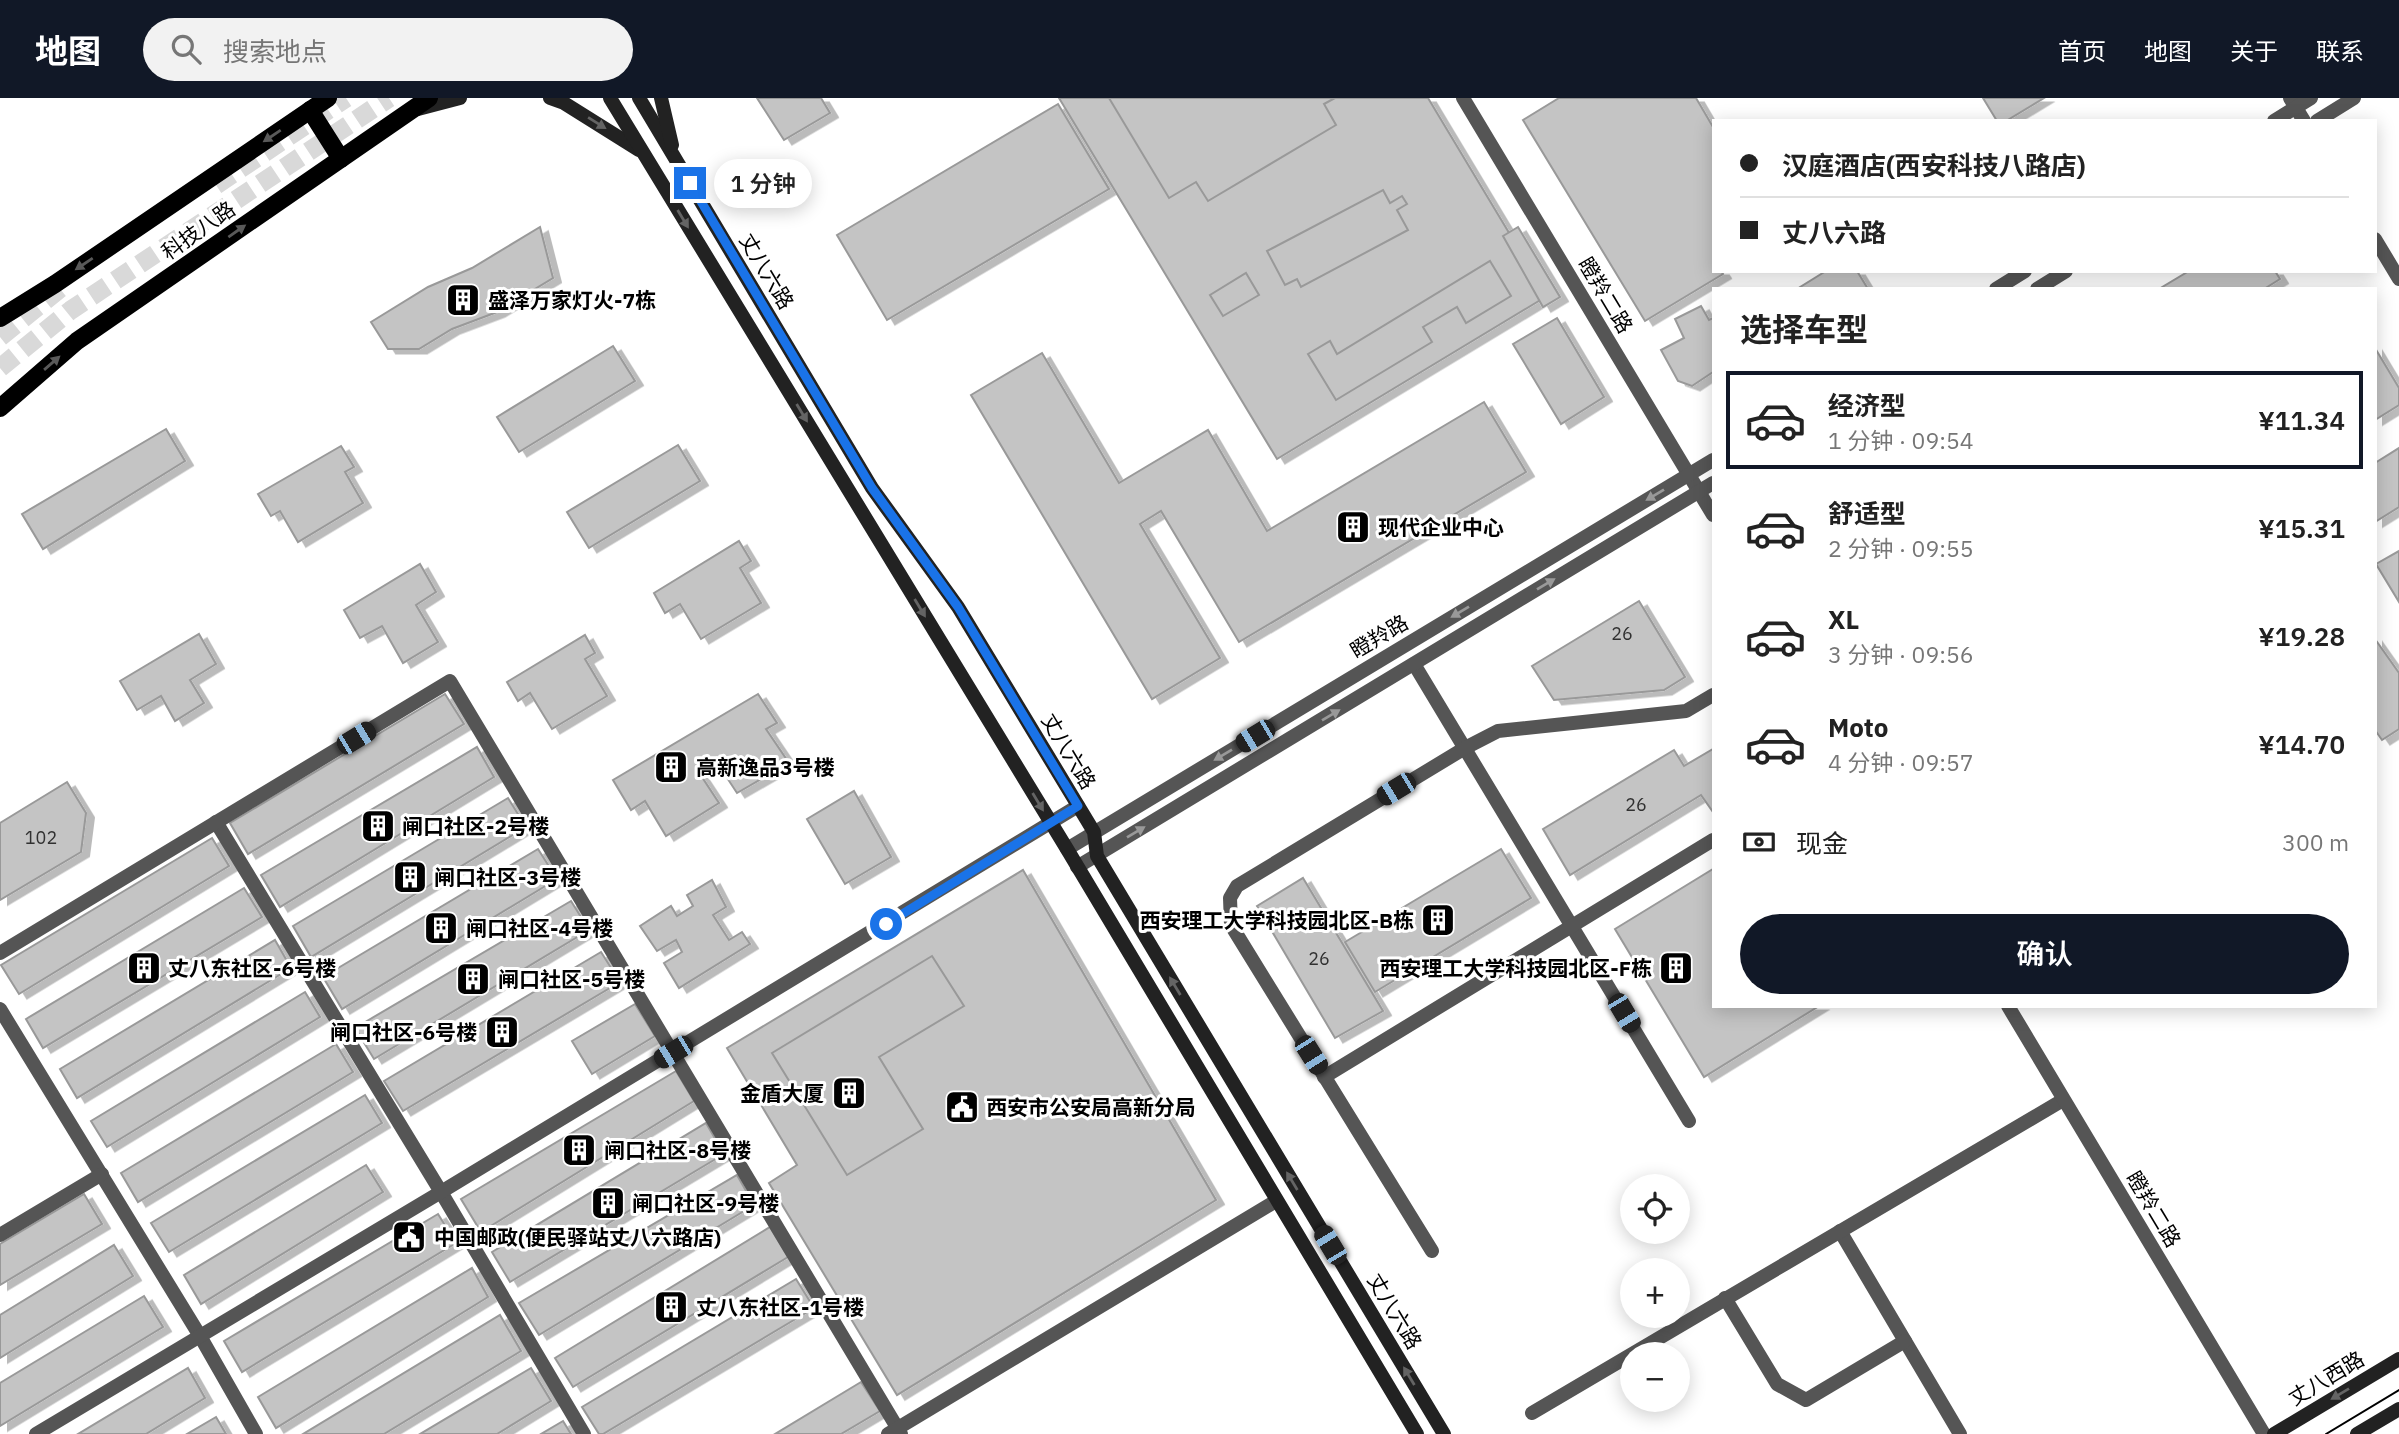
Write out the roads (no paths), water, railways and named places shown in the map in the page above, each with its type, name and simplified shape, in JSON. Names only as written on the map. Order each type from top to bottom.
[{"type":"main road","name":"科技八路","points":[[0,318],[55,284],[328,98]]},
{"type":"main road","name":"科技八路","points":[[0,408],[77,341],[429,98]]},
{"type":"main road","points":[[410,111],[460,98]]},
{"type":"main road","points":[[550,98],[564,103],[642,151]]},
{"type":"main road","points":[[610,98],[1067,849],[1417,1434]]},
{"type":"main road","name":"丈八六路","points":[[639,98],[872,488],[958,607],[1094,832],[1097,856],[1444,1434]]},
{"type":"main road","points":[[661,98],[676,159]]},
{"type":"main road","points":[[310,110],[341,159]]},
{"type":"main road","name":"丈八西路","points":[[2274,1434],[2399,1359]]},
{"type":"main road","points":[[2357,1434],[2399,1409]]},
{"type":"street","name":"瞪羚二路","points":[[1463,98],[1712,512]]},
{"type":"street","points":[[2276,119],[2293,103],[2311,98]]},
{"type":"street","points":[[2320,119],[2354,98]]},
{"type":"street","points":[[2293,103],[2303,119]]},
{"type":"street","points":[[2377,242],[2399,279]]},
{"type":"street","points":[[1999,287],[2022,273]]},
{"type":"street","points":[[2040,287],[2063,273]]},
{"type":"street","name":"瞪羚路","points":[[1067,849],[1712,461]]},
{"type":"street","name":"瞪羚路","points":[[1077,867],[1712,484]]},
{"type":"street","points":[[1414,664],[1689,1121]]},
{"type":"street","points":[[0,953],[450,681],[673,1052],[896,1432],[1276,1201]]},
{"type":"street","points":[[1432,1251],[1231,925],[1230,898],[1237,886],[1465,748],[1498,732],[1686,711],[1712,696]]},
{"type":"street","points":[[36,1434],[1078,806]]},
{"type":"street","points":[[216,822],[441,1192],[584,1434]]},
{"type":"street","points":[[1324,1077],[1712,841]]},
{"type":"street","name":"瞪羚二路","points":[[2009,1008],[2264,1434]]},
{"type":"street","points":[[0,1009],[200,1336],[256,1434]]},
{"type":"street","points":[[1532,1413],[2063,1100]]},
{"type":"street","points":[[0,1235],[102,1174]]},
{"type":"street","points":[[1840,1231],[1961,1434]]},
{"type":"street","points":[[1725,1297],[1777,1384],[1806,1400],[1905,1340]]},
{"type":"tunnel","points":[[216,185],[346,98]]},
{"type":"tunnel","points":[[0,368],[71,310],[389,98]]},
{"type":"tunnel","points":[[0,337],[63,286]]},
{"type":"tram line","points":[[2326,1434],[2399,1390]]},
{"type":"place","name":"盛泽万家灯火-7栋","points":[[463,300]]},
{"type":"place","name":"现代企业中心","points":[[1353,527]]},
{"type":"place","name":"高新逸品3号楼","points":[[671,767]]},
{"type":"place","name":"闸口社区-2号楼","points":[[378,826]]},
{"type":"place","name":"闸口社区-3号楼","points":[[410,877]]},
{"type":"place","name":"西安理工大学科技园北区-B栋","points":[[1438,920]]},
{"type":"place","name":"闸口社区-4号楼","points":[[441,928]]},
{"type":"place","name":"丈八东社区-6号楼","points":[[144,968]]},
{"type":"place","name":"西安理工大学科技园北区-F栋","points":[[1676,968]]},
{"type":"place","name":"闸口社区-5号楼","points":[[473,979]]},
{"type":"place","name":"闸口社区-6号楼","points":[[502,1032]]},
{"type":"place","name":"金盾大厦","points":[[849,1093]]},
{"type":"place","name":"西安市公安局高新分局","points":[[962,1107]]},
{"type":"place","name":"闸口社区-8号楼","points":[[579,1150]]},
{"type":"place","name":"闸口社区-9号楼","points":[[608,1203]]},
{"type":"place","name":"中国邮政(便民驿站丈八六路店)","points":[[409,1237]]},
{"type":"place","name":"丈八东社区-1号楼","points":[[671,1307]]}]
